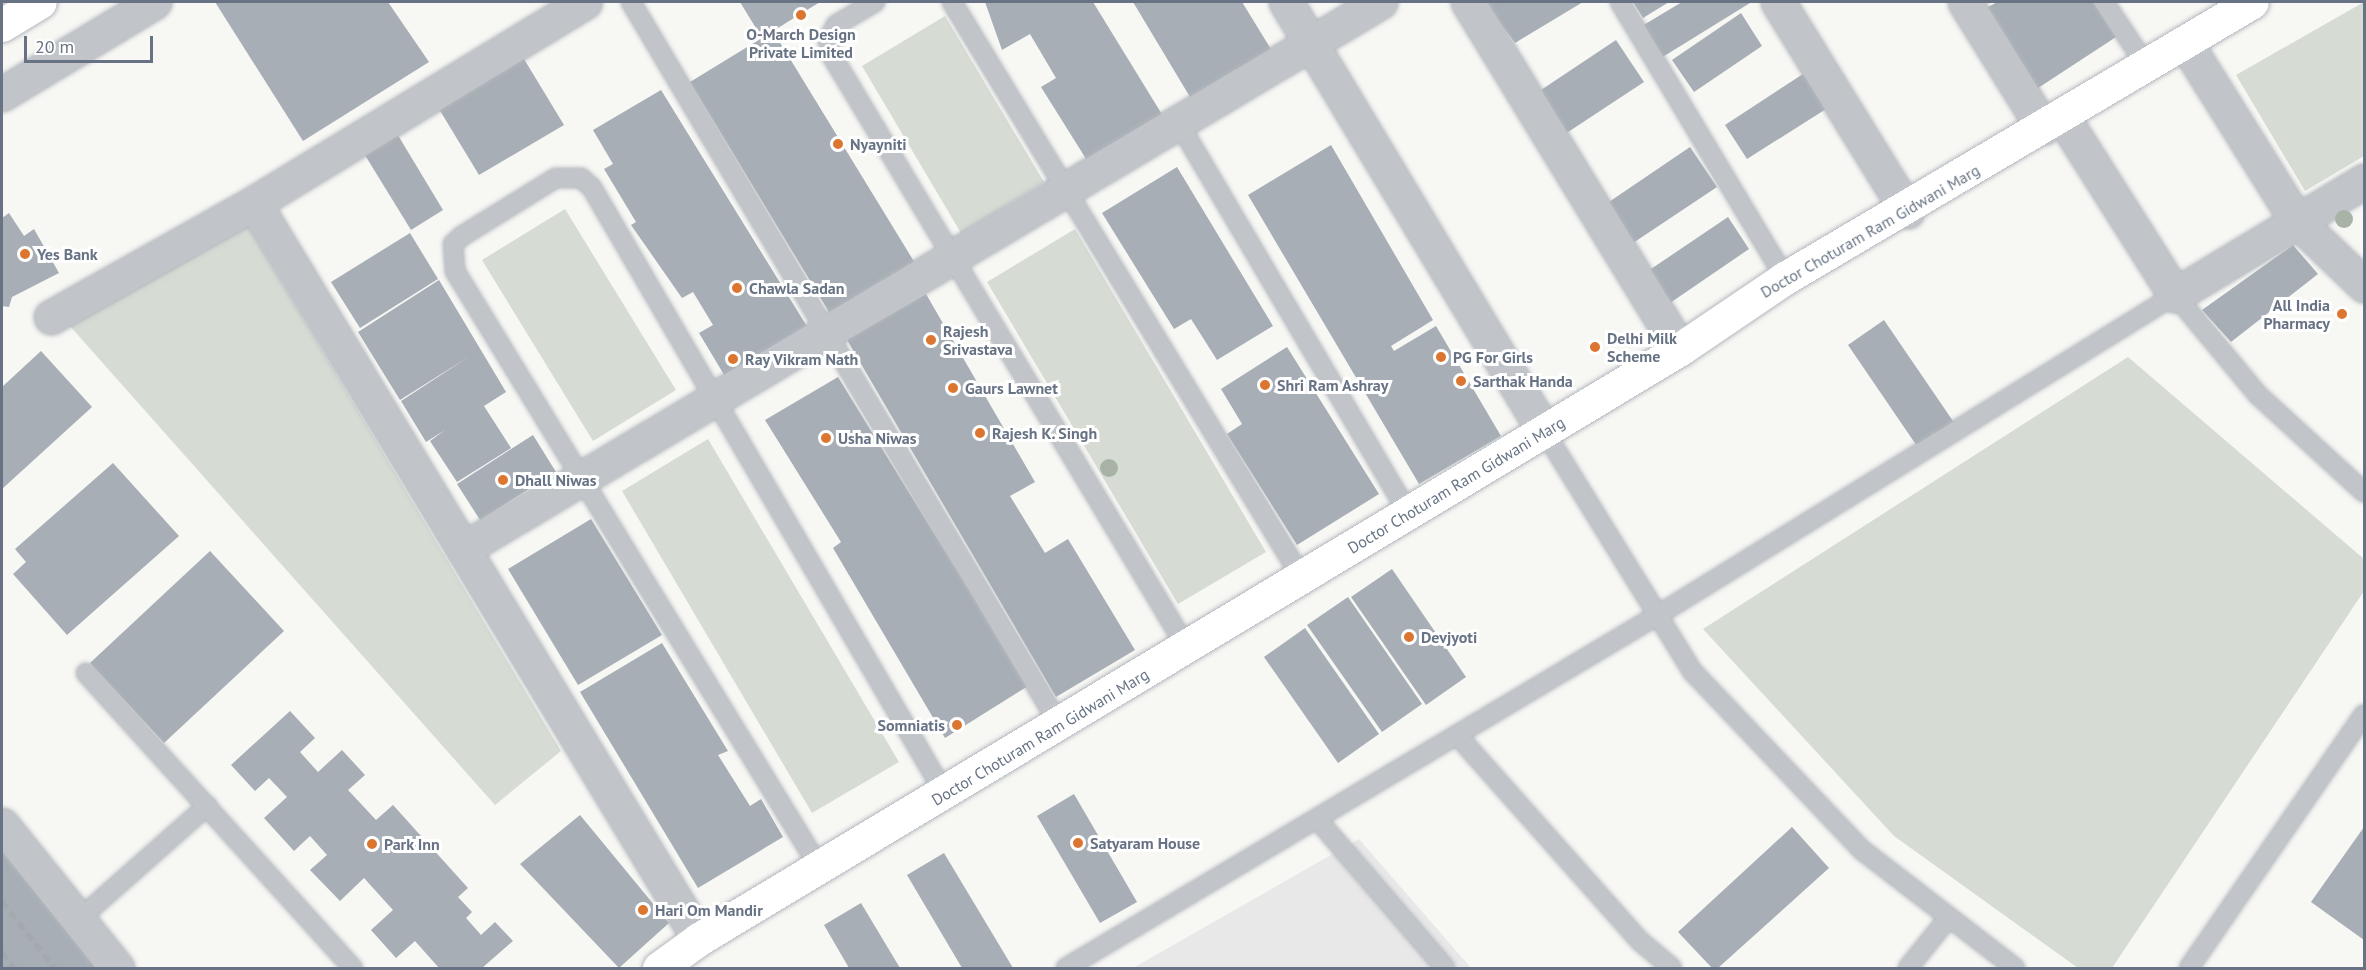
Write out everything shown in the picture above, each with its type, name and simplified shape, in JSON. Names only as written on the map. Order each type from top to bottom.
[{"type":"street","points":[[2,25],[40,2]]},
{"type":"street","points":[[2,94],[154,2]]},
{"type":"street","points":[[51,317],[254,203],[585,2]]},
{"type":"street","points":[[1287,2],[1544,431]]},
{"type":"street","points":[[463,549],[1380,2]]},
{"type":"street","points":[[1468,2],[1680,349]]},
{"type":"street","points":[[1778,2],[1907,211]]},
{"type":"street","points":[[1965,2],[2053,122],[2175,296],[2364,181]]},
{"type":"street","name":"Doctor Choturam Ram Gidwani Marg","points":[[660,969],[699,939],[821,870],[1680,349],[1785,278],[1907,211],[2252,2]]},
{"type":"street","points":[[2185,42],[2297,221],[2364,285]]},
{"type":"street","points":[[254,203],[699,939]]},
{"type":"street","points":[[2,825],[117,969]]},
{"type":"lane","points":[[631,2],[1060,726]]},
{"type":"lane","points":[[875,2],[836,25],[828,40],[832,56],[1187,648]]},
{"type":"lane","points":[[952,2],[1302,578]]},
{"type":"lane","points":[[1620,2],[1785,278]]},
{"type":"lane","points":[[2104,2],[2146,65]]},
{"type":"lane","points":[[1178,122],[1408,513]]},
{"type":"lane","points":[[821,870],[455,271],[452,258],[453,244],[462,236],[556,178],[581,178],[592,188],[945,794]]},
{"type":"lane","points":[[1066,969],[1658,615],[2175,296],[2258,395],[2364,492]]},
{"type":"lane","points":[[1544,431],[1693,672],[1854,842],[2015,969]]},
{"type":"lane","points":[[86,674],[353,969]]},
{"type":"lane","points":[[2189,969],[2364,714]]},
{"type":"lane","points":[[1457,735],[1641,942],[1672,969]]},
{"type":"lane","points":[[77,921],[207,806]]},
{"type":"lane","points":[[1317,819],[1444,969]]},
{"type":"lane","points":[[1908,969],[1948,917]]},
{"type":"shaded area","points":[[2364,2],[2364,156],[2305,191],[2236,75]]},
{"type":"shaded area","points":[[945,16],[1044,182],[961,233],[862,66]]},
{"type":"shaded area","points":[[565,209],[676,390],[593,441],[482,260]]},
{"type":"shaded area","points":[[245,221],[561,751],[495,805],[69,325]]},
{"type":"shaded area","points":[[1075,229],[1266,552],[1178,604],[987,282]]},
{"type":"shaded area","points":[[2128,357],[2364,559],[2364,591],[2112,968],[2078,968],[1894,836],[1703,629]]},
{"type":"shaded area","points":[[708,439],[899,762],[812,813],[622,491]]},
{"type":"shaded area","points":[[1359,839],[1471,968],[1133,968]]},
{"type":"building","points":[[215,2],[388,2],[429,62],[303,141]]},
{"type":"building","points":[[740,2],[820,2],[773,31],[918,268],[832,317],[690,82],[762,38]]},
{"type":"building","points":[[985,2],[1093,2],[1163,116],[1088,162],[1041,87],[1056,78],[1030,34],[1002,50]]},
{"type":"building","points":[[1133,2],[1242,2],[1274,54],[1193,102]]},
{"type":"building","points":[[1485,2],[1583,2],[1515,43]]},
{"type":"building","points":[[1633,2],[1669,2],[1643,18]]},
{"type":"building","points":[[1682,2],[1750,3],[1661,58],[1642,26]]},
{"type":"building","points":[[1997,2],[2093,2],[2116,37],[2032,92],[1980,12]]},
{"type":"building","points":[[1741,13],[1762,46],[1694,92],[1672,60]]},
{"type":"building","points":[[1616,40],[1644,82],[1559,138],[1532,96]]},
{"type":"building","points":[[524,59],[564,125],[479,175],[439,109]]},
{"type":"building","points":[[1803,74],[1826,109],[1747,159],[1725,125]]},
{"type":"building","points":[[661,90],[808,328],[726,378],[699,333],[713,325],[693,292],[682,298],[631,225],[636,222],[604,169],[613,164],[593,130]]},
{"type":"building","points":[[393,127],[443,210],[411,230],[360,147]]},
{"type":"building","points":[[1331,145],[1433,320],[1391,346],[1394,351],[1436,326],[1501,436],[1419,484],[1248,195]]},
{"type":"building","points":[[1690,147],[1717,187],[1630,245],[1603,206]]},
{"type":"building","points":[[1177,167],[1273,326],[1217,360],[1191,319],[1174,329],[1102,213]]},
{"type":"building","name":"Yes Bank","points":[[9,213],[24,236],[34,229],[59,273],[12,297],[9,307],[2,306],[2,218]]},
{"type":"building","points":[[1728,217],[1749,249],[1670,303],[1648,271]]},
{"type":"building","points":[[410,233],[438,279],[360,328],[331,282]]},
{"type":"building","points":[[2293,245],[2318,274],[2231,342],[2202,310]]},
{"type":"building","points":[[439,280],[506,392],[484,406],[511,448],[457,482],[430,441],[445,430],[426,442],[401,401],[470,356],[400,400],[358,332]]},
{"type":"building","points":[[926,294],[1035,482],[1010,496],[1045,553],[1068,539],[1135,650],[1056,697],[847,340]]},
{"type":"building","points":[[1884,320],[1957,427],[1921,452],[1848,345]]},
{"type":"building","points":[[1287,347],[1379,494],[1297,545],[1227,434],[1242,424],[1221,389]]},
{"type":"building","points":[[41,351],[92,407],[2,489],[2,387]]},
{"type":"building","points":[[838,377],[1028,686],[945,738],[833,548],[841,542],[765,420]]},
{"type":"building","name":"Dhall Niwas","points":[[533,435],[556,472],[480,520],[457,484]]},
{"type":"building","points":[[113,463],[179,536],[67,635],[13,574],[26,562],[15,549]]},
{"type":"building","points":[[591,519],[662,635],[578,685],[508,569]]},
{"type":"building","points":[[210,551],[284,631],[164,743],[90,663]]},
{"type":"building","name":"Devjyoti","points":[[1392,569],[1466,677],[1426,705],[1351,597]]},
{"type":"building","points":[[1348,597],[1422,704],[1382,732],[1307,625]]},
{"type":"building","points":[[1305,628],[1379,734],[1338,763],[1264,657]]},
{"type":"building","points":[[662,643],[728,751],[718,755],[750,806],[761,799],[783,837],[698,888],[580,692]]},
{"type":"building","name":"Park Inn","points":[[290,711],[315,738],[300,752],[318,772],[342,750],[365,775],[348,790],[376,820],[393,805],[468,888],[458,897],[472,912],[466,918],[481,935],[495,922],[513,941],[482,968],[439,968],[415,941],[396,958],[371,930],[393,910],[364,878],[340,901],[310,870],[327,855],[310,836],[294,851],[264,818],[287,797],[269,778],[255,791],[231,765]]},
{"type":"building","name":"Satyaram House","points":[[1074,794],[1137,902],[1100,923],[1037,816]]},
{"type":"building","points":[[580,815],[669,923],[619,968],[520,864]]},
{"type":"building","points":[[1792,827],[1829,868],[1718,968],[1712,968],[1678,932]]},
{"type":"building","points":[[2364,827],[2364,940],[2311,902]]},
{"type":"building","points":[[26,830],[133,968],[2,968],[2,834]]},
{"type":"building","points":[[944,853],[1013,968],[962,968],[907,875]]},
{"type":"building","points":[[861,903],[900,968],[849,968],[824,925]]},
{"type":"railway","points":[[2,901],[55,968]]},
{"type":"railway","points":[[2,952],[15,968]]},
{"type":"place","name":"O-March Design Private Limited","points":[[801,15]]},
{"type":"place","name":"Nyayniti","points":[[838,144]]},
{"type":"place","name":"Yes Bank","points":[[25,254]]},
{"type":"place","name":"Chawla Sadan","points":[[737,288]]},
{"type":"place","name":"All India Pharmacy","points":[[2342,314]]},
{"type":"place","name":"Rajesh Srivastava","points":[[931,340]]},
{"type":"place","name":"Delhi Milk Scheme","points":[[1595,347]]},
{"type":"place","name":"PG For Girls","points":[[1441,357]]},
{"type":"place","name":"Ray Vikram Nath","points":[[733,359]]},
{"type":"place","name":"Sarthak Handa","points":[[1461,381]]},
{"type":"place","name":"Shri Ram Ashray","points":[[1265,385]]},
{"type":"place","name":"Gaurs Lawnet","points":[[953,388]]},
{"type":"place","name":"Rajesh K. Singh","points":[[980,433]]},
{"type":"place","name":"Usha Niwas","points":[[826,438]]},
{"type":"place","name":"Dhall Niwas","points":[[503,480]]},
{"type":"place","name":"Devjyoti","points":[[1409,637]]},
{"type":"place","name":"Somniatis","points":[[957,725]]},
{"type":"place","name":"Satyaram House","points":[[1078,843]]},
{"type":"place","name":"Park Inn","points":[[372,844]]},
{"type":"place","name":"Hari Om Mandir","points":[[643,910]]}]
